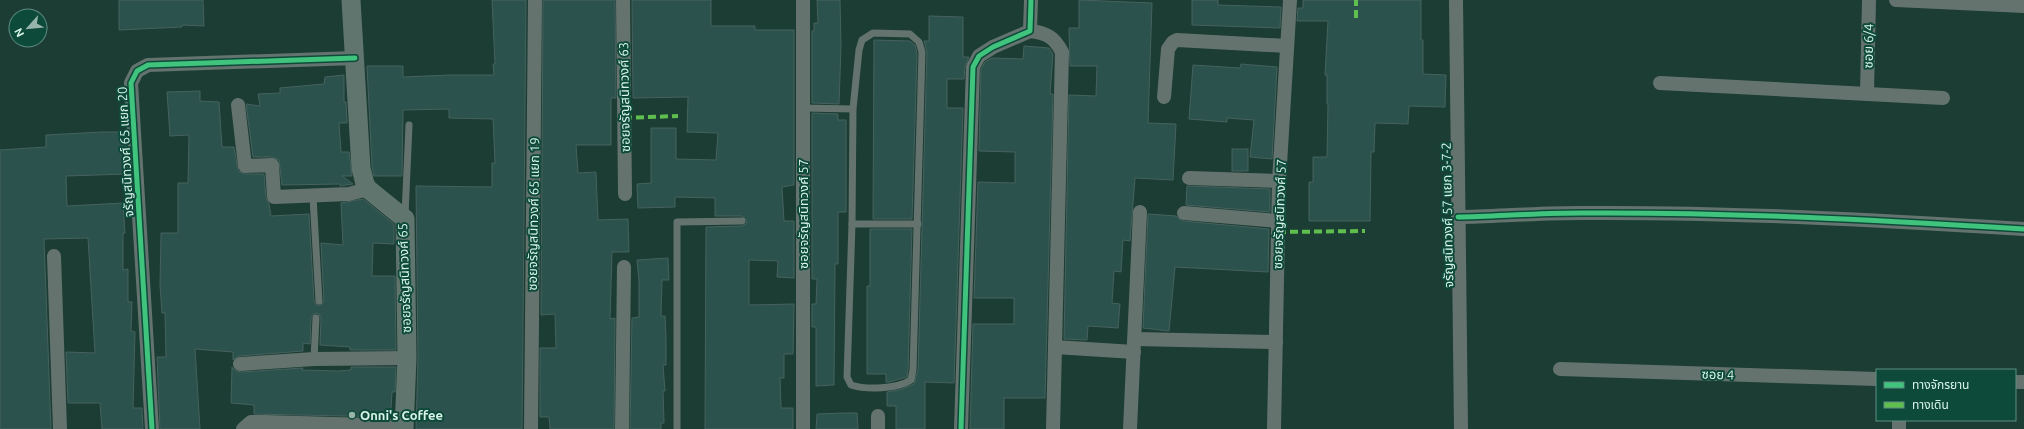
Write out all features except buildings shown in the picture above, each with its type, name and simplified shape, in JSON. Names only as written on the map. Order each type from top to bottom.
[{"type":"street","points":[[238,105],[245,166],[272,165],[274,197],[313,197],[349,194],[368,189],[365,184],[361,168],[351,0]]},
{"type":"street","name":"ซอยจรัญสนิทวงศ์ 65 แยก 19","points":[[531,429],[535,0]]},
{"type":"street","name":"ซอยจรัญสนิทวงศ์ 63","points":[[623,0],[625,194]]},
{"type":"street","name":"ซอยจรัญสนิทวงศ์ 57","points":[[803,0],[803,429]]},
{"type":"street","points":[[1027,32],[1031,0]]},
{"type":"street","name":"ซอยจรัญสนิทวงศ์ 57","points":[[1274,429],[1279,181],[1290,0]]},
{"type":"street","name":"จรัญสนิทวงศ์ 57 แยก 3-7-2","points":[[1456,0],[1461,429]]},
{"type":"street","name":"ซอย 6/4","points":[[1867,93],[1869,0]]},
{"type":"street","points":[[1896,0],[2024,6]]},
{"type":"street","points":[[961,429],[973,67],[979,56],[992,47],[1027,32],[1045,33],[1056,40],[1062,52],[1053,429]]},
{"type":"street","points":[[1164,97],[1168,49],[1173,42],[1177,40],[1287,46]]},
{"type":"street","name":"จรัญสนิทวงศ์ 65 แยก 20","points":[[152,429],[131,83],[137,71],[148,65],[355,58]]},
{"type":"street","points":[[1660,83],[1943,98]]},
{"type":"street","points":[[1189,178],[1279,181]]},
{"type":"street","name":"ซอยจรัญสนิทวงศ์ 65","points":[[368,189],[405,219],[407,358],[404,427]]},
{"type":"street","points":[[1130,429],[1140,212]]},
{"type":"street","points":[[1184,213],[1278,221]]},
{"type":"street","points":[[1458,217],[1582,213],[1671,214],[1864,220],[2024,229]]},
{"type":"street","points":[[54,256],[60,429]]},
{"type":"street","points":[[622,429],[624,267]]},
{"type":"street","points":[[1055,347],[1276,342]]},
{"type":"street","points":[[240,364],[314,359],[407,358]]},
{"type":"street","name":"ซอย 4","points":[[1560,369],[1876,379]]},
{"type":"street","points":[[243,429],[251,422],[404,427]]},
{"type":"lane","points":[[873,33],[910,34],[919,42],[922,52],[913,370],[911,380],[902,386],[860,388],[850,385],[847,377],[852,224],[853,108],[859,50],[862,40],[873,33]]},
{"type":"lane","points":[[803,108],[853,108]]},
{"type":"lane","points":[[405,219],[409,125]]},
{"type":"lane","points":[[313,197],[319,301]]},
{"type":"lane","points":[[677,429],[677,222],[742,221]]},
{"type":"lane","points":[[852,224],[918,224]]},
{"type":"lane","points":[[314,359],[316,318]]},
{"type":"marked path","points":[[1356,0],[1356,18]]},
{"type":"marked path","points":[[624,118],[678,116]]},
{"type":"marked path","points":[[1278,232],[1365,231]]},
{"type":"cycle path","points":[[961,429],[973,67],[979,56],[993,47],[1030,31],[1031,0]]},
{"type":"cycle path","points":[[152,429],[131,83],[137,71],[148,65],[355,58]]},
{"type":"cycle path","points":[[1458,217],[1567,213],[1748,215],[2024,229]]},
{"type":"place","name":"Onni's Coffee","points":[[352,415]]}]
